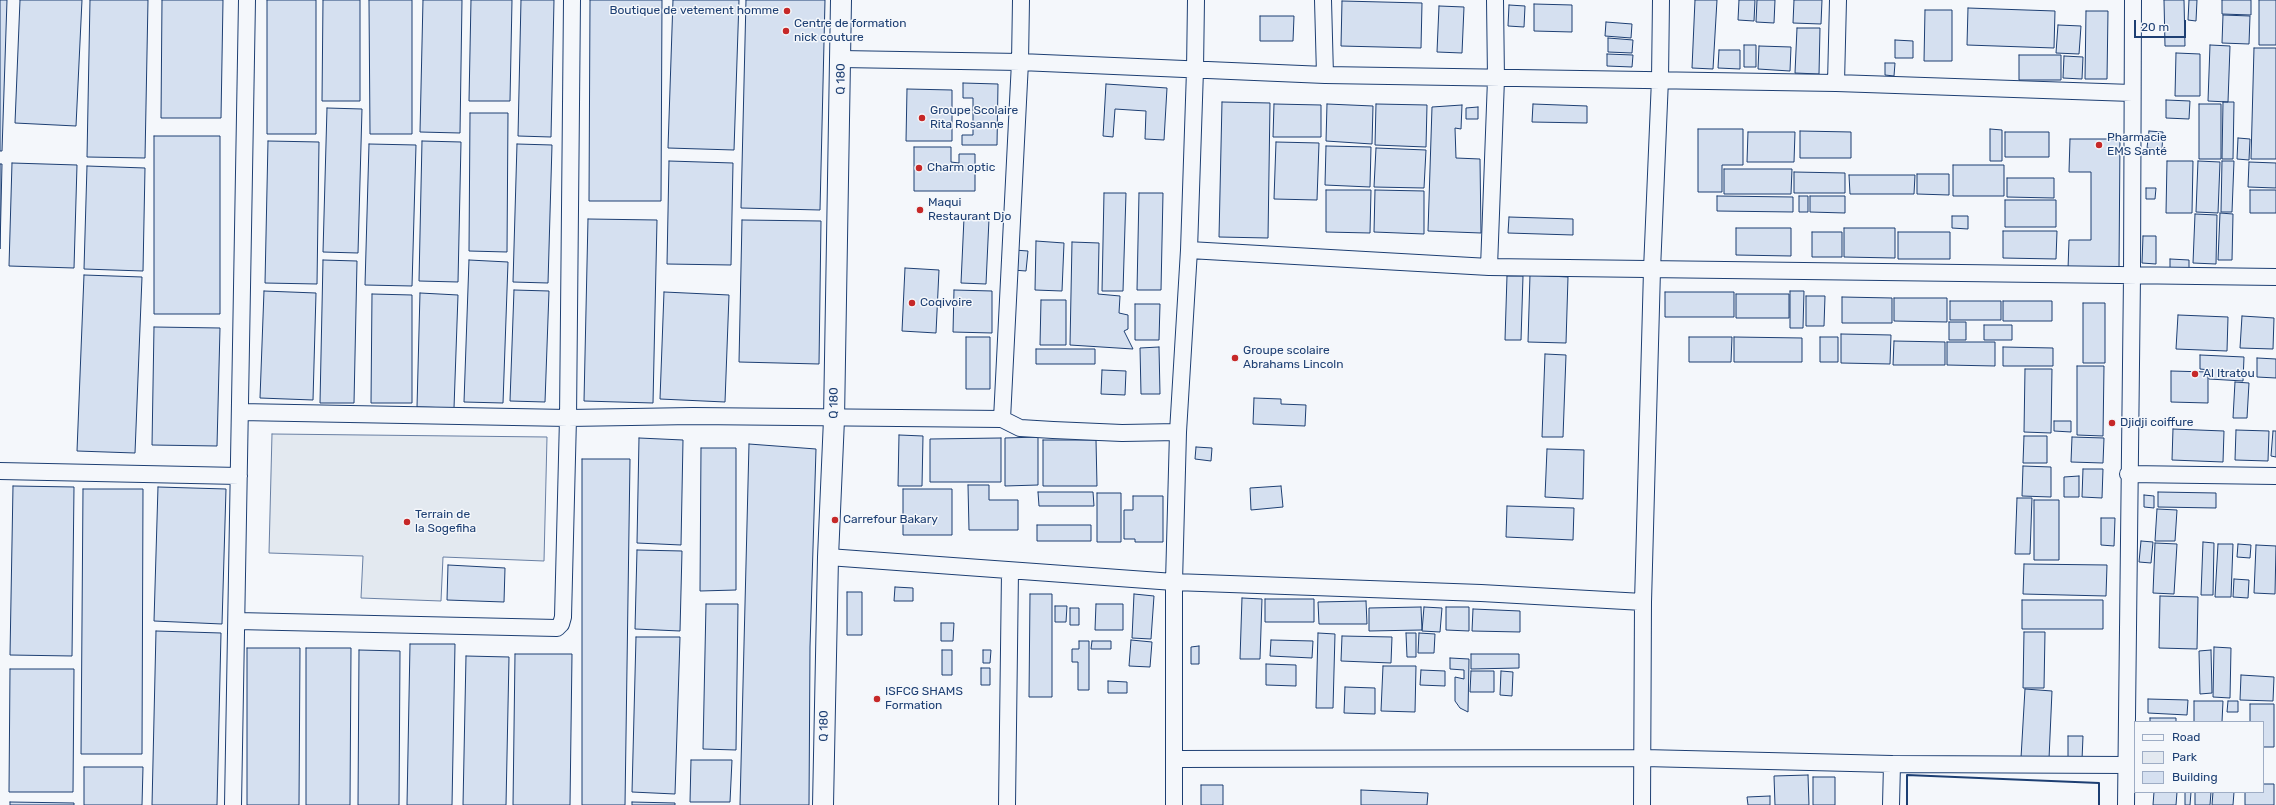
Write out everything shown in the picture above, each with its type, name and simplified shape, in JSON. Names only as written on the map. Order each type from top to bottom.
[{"type":"street","points":[[234,805],[247,0]]},
{"type":"street","points":[[237,621],[557,628],[563,617],[568,418],[572,0]]},
{"type":"street","name":"Q 180","points":[[823,805],[828,557],[834,419],[841,0]]},
{"type":"street","points":[[1002,419],[1022,0]]},
{"type":"street","points":[[1174,805],[1174,582],[1178,432],[1189,250],[1196,0]]},
{"type":"street","points":[[1323,0],[1325,75]]},
{"type":"street","points":[[1489,267],[1496,79],[1495,0]]},
{"type":"street","points":[[1642,805],[1644,758],[1643,602],[1652,270],[1660,80],[1661,0]]},
{"type":"street","points":[[1836,83],[1838,0]]},
{"type":"street","points":[[2126,805],[2128,474],[2132,276],[2132,0]]},
{"type":"street","points":[[841,59],[1020,62],[1325,75],[1496,79],[1836,83],[2132,93]]},
{"type":"street","points":[[1189,250],[1489,267],[2276,277]]},
{"type":"street","points":[[240,412],[568,418],[693,416],[834,419],[1002,419],[1020,428],[1122,433],[1178,432]]},
{"type":"street","points":[[0,472],[239,476]]},
{"type":"street","points":[[2128,474],[2276,476]]},
{"type":"street","points":[[828,557],[1174,582],[1481,593],[1643,602]]},
{"type":"street","points":[[1007,805],[1010,571]]},
{"type":"street","points":[[1175,759],[1644,758],[1892,764],[2127,765]]},
{"type":"street","points":[[1891,805],[1892,764]]},
{"type":"green space","name":"Terrain de la Sogefiha","points":[[272,434],[547,437],[544,561],[443,557],[441,601],[361,598],[363,556],[269,553]]},
{"type":"building","points":[[0,0],[7,0],[2,151],[0,151]]},
{"type":"building","points":[[20,0],[82,0],[76,126],[15,123]]},
{"type":"building","points":[[90,0],[148,0],[145,158],[87,157]]},
{"type":"building","points":[[162,0],[223,0],[221,118],[161,118]]},
{"type":"building","points":[[267,0],[316,0],[316,134],[267,134]]},
{"type":"building","points":[[323,0],[360,0],[360,101],[322,101]]},
{"type":"building","points":[[369,0],[412,0],[412,134],[370,134]]},
{"type":"building","points":[[423,0],[462,0],[460,133],[420,132]]},
{"type":"building","points":[[471,0],[512,0],[510,101],[469,101]]},
{"type":"building","points":[[521,0],[554,0],[551,137],[518,136]]},
{"type":"building","points":[[590,0],[662,0],[661,201],[589,201]]},
{"type":"building","points":[[673,0],[739,0],[734,150],[668,148]]},
{"type":"building","points":[[746,0],[825,0],[820,210],[741,208]]},
{"type":"building","points":[[1695,0],[1717,0],[1713,69],[1692,68]]},
{"type":"building","points":[[1739,0],[1755,0],[1754,21],[1738,20]]},
{"type":"building","points":[[1757,0],[1775,0],[1774,23],[1756,22]]},
{"type":"building","points":[[1794,0],[1822,0],[1821,24],[1793,23]]},
{"type":"building","points":[[2164,0],[2184,0],[2185,46],[2165,46]]},
{"type":"building","points":[[2189,0],[2197,0],[2196,21],[2188,20]]},
{"type":"building","points":[[2222,0],[2251,0],[2251,15],[2222,14]]},
{"type":"building","points":[[2259,0],[2276,0],[2276,45],[2259,45]]},
{"type":"building","points":[[1342,1],[1422,3],[1421,48],[1341,46]]},
{"type":"building","points":[[1534,4],[1572,5],[1572,32],[1534,31]]},
{"type":"building","points":[[1509,5],[1525,6],[1524,27],[1508,26]]},
{"type":"building","points":[[1439,6],[1464,7],[1462,53],[1437,52]]},
{"type":"building","points":[[1968,8],[2055,11],[2054,48],[1967,45]]},
{"type":"building","points":[[1925,10],[1952,10],[1952,61],[1924,61]]},
{"type":"building","points":[[2086,11],[2108,11],[2107,79],[2085,79]]},
{"type":"building","points":[[2223,15],[2250,16],[2249,44],[2222,43]]},
{"type":"building","points":[[1260,16],[1294,16],[1293,41],[1260,41]]},
{"type":"building","points":[[1606,22],[1632,24],[1631,38],[1605,36]]},
{"type":"building","points":[[2058,25],[2081,26],[2079,54],[2056,53]]},
{"type":"building","points":[[1797,28],[1820,28],[1819,74],[1795,73]]},
{"type":"building","points":[[1608,38],[1633,40],[1632,53],[1608,52]]},
{"type":"building","points":[[1895,40],[1913,41],[1913,58],[1895,58]]},
{"type":"building","points":[[1744,45],[1756,45],[1756,67],[1744,67]]},
{"type":"building","points":[[2210,45],[2230,46],[2228,102],[2208,101]]},
{"type":"building","points":[[1759,46],[1791,47],[1790,71],[1758,69]]},
{"type":"building","points":[[2254,48],[2276,48],[2276,159],[2251,159]]},
{"type":"building","points":[[1719,50],[1740,50],[1740,69],[1718,68]]},
{"type":"building","points":[[2176,53],[2200,54],[2200,96],[2175,96]]},
{"type":"building","points":[[1607,54],[1633,55],[1632,67],[1607,66]]},
{"type":"building","points":[[2019,55],[2061,55],[2061,80],[2019,80]]},
{"type":"building","points":[[2064,56],[2083,57],[2082,79],[2063,78]]},
{"type":"building","points":[[1885,63],[1895,63],[1894,76],[1885,75]]},
{"type":"building","points":[[963,83],[998,84],[997,145],[962,145],[962,135],[973,135],[973,98],[963,98]]},
{"type":"building","points":[[1106,84],[1167,88],[1164,140],[1145,139],[1146,111],[1115,109],[1113,137],[1103,136]]},
{"type":"building","points":[[907,89],[952,90],[952,141],[906,141]]},
{"type":"building","points":[[2166,100],[2190,101],[2189,119],[2166,118]]},
{"type":"building","points":[[1222,102],[1270,103],[1268,238],[1219,237]]},
{"type":"building","points":[[2223,102],[2234,102],[2233,159],[2222,159]]},
{"type":"building","points":[[1274,104],[1321,105],[1321,137],[1273,137]]},
{"type":"building","points":[[1327,104],[1373,106],[1372,144],[1326,141]]},
{"type":"building","points":[[1376,104],[1427,105],[1426,147],[1375,145]]},
{"type":"building","points":[[1533,104],[1587,106],[1587,123],[1532,122]]},
{"type":"building","points":[[2199,104],[2221,104],[2221,159],[2199,159]]},
{"type":"building","points":[[1462,105],[1461,129],[1455,128],[1456,158],[1480,159],[1481,233],[1428,231],[1432,107]]},
{"type":"building","points":[[1478,107],[1478,119],[1466,119],[1466,108]]},
{"type":"building","points":[[327,108],[362,109],[358,253],[323,252]]},
{"type":"building","points":[[470,113],[508,113],[507,252],[469,251]]},
{"type":"building","points":[[1698,129],[1743,129],[1743,165],[1722,165],[1722,192],[1698,192]]},
{"type":"building","points":[[1990,129],[2002,130],[2002,161],[1990,161]]},
{"type":"building","points":[[1800,131],[1851,132],[1851,158],[1800,158]]},
{"type":"building","points":[[2149,131],[2163,132],[2162,149],[2147,148]]},
{"type":"building","points":[[1748,132],[1795,132],[1794,162],[1747,162]]},
{"type":"building","points":[[2005,132],[2049,132],[2049,157],[2005,157]]},
{"type":"building","points":[[154,136],[220,136],[220,314],[154,314]]},
{"type":"building","points":[[2238,138],[2250,139],[2249,160],[2237,159]]},
{"type":"building","points":[[2070,139],[2120,139],[2119,269],[2068,269],[2069,240],[2091,240],[2091,172],[2069,172]]},
{"type":"building","points":[[268,141],[319,142],[317,284],[265,283]]},
{"type":"building","points":[[422,141],[461,142],[458,282],[419,281]]},
{"type":"building","points":[[1276,142],[1319,143],[1317,200],[1274,199]]},
{"type":"building","points":[[369,144],[416,145],[412,286],[365,285]]},
{"type":"building","points":[[517,144],[552,145],[548,283],[513,282]]},
{"type":"building","points":[[1326,146],[1371,147],[1370,187],[1325,185]]},
{"type":"building","points":[[914,147],[951,147],[951,162],[959,163],[959,154],[975,154],[975,191],[914,191]]},
{"type":"building","points":[[1376,148],[1426,150],[1424,188],[1374,187]]},
{"type":"building","points":[[669,161],[733,163],[731,265],[667,264]]},
{"type":"building","points":[[2167,161],[2193,161],[2192,213],[2166,213]]},
{"type":"building","points":[[2198,161],[2220,162],[2218,213],[2196,212]]},
{"type":"building","points":[[2222,161],[2234,161],[2232,212],[2221,212]]},
{"type":"building","points":[[2249,162],[2276,163],[2276,188],[2248,187]]},
{"type":"building","points":[[12,163],[77,165],[74,268],[9,266]]},
{"type":"building","points":[[0,164],[2,164],[0,249]]},
{"type":"building","points":[[1953,165],[2004,165],[2004,196],[1953,196]]},
{"type":"building","points":[[87,166],[145,168],[143,271],[84,269]]},
{"type":"building","points":[[1724,169],[1792,169],[1791,194],[1724,194]]},
{"type":"building","points":[[1794,172],[1845,173],[1845,193],[1794,193]]},
{"type":"building","points":[[1917,174],[1949,174],[1949,195],[1917,194]]},
{"type":"building","points":[[1849,175],[1915,175],[1914,194],[1850,194]]},
{"type":"building","points":[[2007,178],[2054,178],[2054,198],[2007,197]]},
{"type":"building","points":[[2146,188],[2156,188],[2155,199],[2146,199]]},
{"type":"building","points":[[1326,190],[1371,190],[1370,233],[1326,232]]},
{"type":"building","points":[[1375,190],[1424,191],[1424,234],[1374,232]]},
{"type":"building","points":[[2250,190],[2276,190],[2276,213],[2250,213]]},
{"type":"building","points":[[1104,193],[1126,193],[1123,291],[1102,291]]},
{"type":"building","points":[[1139,193],[1163,193],[1161,290],[1137,290]]},
{"type":"building","points":[[1717,196],[1793,197],[1793,212],[1717,211]]},
{"type":"building","points":[[1799,196],[1808,196],[1808,212],[1799,212]]},
{"type":"building","points":[[1810,196],[1845,196],[1845,213],[1810,212]]},
{"type":"building","points":[[2005,200],[2056,200],[2056,227],[2005,227]]},
{"type":"building","points":[[2220,213],[2233,214],[2232,260],[2218,260]]},
{"type":"building","points":[[2195,214],[2217,215],[2216,264],[2193,263]]},
{"type":"building","points":[[1952,216],[1968,216],[1968,229],[1952,228]]},
{"type":"building","points":[[1509,217],[1573,219],[1573,235],[1508,233]]},
{"type":"building","points":[[964,218],[989,219],[986,284],[961,283]]},
{"type":"building","points":[[588,219],[657,220],[653,403],[584,401]]},
{"type":"building","points":[[742,220],[821,221],[819,364],[739,362]]},
{"type":"building","points":[[1736,228],[1791,228],[1791,256],[1736,255]]},
{"type":"building","points":[[1844,228],[1895,228],[1895,258],[1844,257]]},
{"type":"building","points":[[2003,231],[2057,231],[2056,259],[2003,258]]},
{"type":"building","points":[[1812,232],[1842,232],[1842,257],[1812,257]]},
{"type":"building","points":[[1898,232],[1950,232],[1950,259],[1898,259]]},
{"type":"building","points":[[2143,236],[2156,236],[2156,264],[2142,263]]},
{"type":"building","points":[[1036,241],[1064,243],[1062,291],[1035,290]]},
{"type":"building","points":[[1072,242],[1099,243],[1098,294],[1120,296],[1119,313],[1128,315],[1128,329],[1124,331],[1133,349],[1070,345]]},
{"type":"building","points":[[1014,250],[1028,251],[1026,271],[1013,270]]},
{"type":"building","points":[[2170,259],[2189,260],[2189,268],[2170,268]]},
{"type":"building","points":[[323,260],[357,261],[354,403],[320,403]]},
{"type":"building","points":[[469,260],[508,262],[503,403],[464,402]]},
{"type":"building","points":[[905,268],[939,270],[936,333],[902,331]]},
{"type":"building","points":[[84,275],[142,277],[135,453],[77,451]]},
{"type":"building","points":[[1530,275],[1568,277],[1566,343],[1528,342]]},
{"type":"building","points":[[1507,276],[1523,276],[1521,340],[1505,340]]},
{"type":"building","points":[[514,290],[549,291],[545,402],[510,401]]},
{"type":"building","points":[[954,290],[992,291],[992,333],[953,332]]},
{"type":"building","points":[[264,291],[316,293],[313,400],[260,398]]},
{"type":"building","points":[[1790,291],[1804,291],[1803,328],[1790,328]]},
{"type":"building","points":[[664,292],[729,295],[725,402],[660,399]]},
{"type":"building","points":[[1665,292],[1734,292],[1734,317],[1665,317]]},
{"type":"building","points":[[420,293],[458,295],[454,408],[417,407]]},
{"type":"building","points":[[372,294],[412,295],[412,403],[371,403]]},
{"type":"building","points":[[1736,294],[1789,294],[1789,318],[1736,318]]},
{"type":"building","points":[[1806,296],[1825,296],[1824,326],[1806,326]]},
{"type":"building","points":[[1842,297],[1892,298],[1892,323],[1842,323]]},
{"type":"building","points":[[1894,298],[1947,298],[1947,322],[1894,321]]},
{"type":"building","points":[[1041,300],[1066,300],[1066,345],[1040,345]]},
{"type":"building","points":[[1950,301],[2001,301],[2001,320],[1950,320]]},
{"type":"building","points":[[2003,301],[2052,301],[2052,321],[2003,321]]},
{"type":"building","points":[[2083,303],[2105,303],[2105,363],[2083,363]]},
{"type":"building","points":[[1135,304],[1160,304],[1159,340],[1135,340]]},
{"type":"building","points":[[2178,315],[2228,317],[2227,351],[2176,349]]},
{"type":"building","points":[[2242,316],[2274,318],[2273,349],[2240,348]]},
{"type":"building","points":[[1949,322],[1966,322],[1966,340],[1949,340]]},
{"type":"building","points":[[1984,325],[2012,325],[2012,340],[1984,340]]},
{"type":"building","points":[[154,327],[220,328],[217,446],[152,445]]},
{"type":"building","points":[[1841,334],[1891,335],[1890,364],[1841,363]]},
{"type":"building","points":[[966,337],[990,337],[990,389],[966,389]]},
{"type":"building","points":[[1689,337],[1732,337],[1731,362],[1689,362]]},
{"type":"building","points":[[1734,337],[1802,338],[1802,362],[1734,362]]},
{"type":"building","points":[[1820,337],[1838,337],[1838,362],[1820,362]]},
{"type":"building","points":[[1894,341],[1945,342],[1945,365],[1893,365]]},
{"type":"building","points":[[1947,342],[1995,342],[1995,366],[1947,365]]},
{"type":"building","points":[[1159,347],[1160,394],[1141,394],[1140,348]]},
{"type":"building","points":[[2003,347],[2053,348],[2053,366],[2003,366]]},
{"type":"building","points":[[1036,349],[1095,349],[1095,364],[1036,364]]},
{"type":"building","points":[[1545,354],[1566,355],[1563,437],[1542,437]]},
{"type":"building","points":[[2200,355],[2244,357],[2243,381],[2209,379],[2210,370],[2200,369]]},
{"type":"building","points":[[2257,358],[2276,359],[2276,378],[2257,377]]},
{"type":"building","points":[[2077,366],[2104,366],[2103,436],[2077,435]]},
{"type":"building","points":[[2025,369],[2052,369],[2051,433],[2024,432]]},
{"type":"building","points":[[1102,370],[1126,371],[1125,395],[1101,394]]},
{"type":"building","points":[[2171,371],[2208,372],[2208,403],[2171,402]]},
{"type":"building","points":[[2235,382],[2249,383],[2247,418],[2233,418]]},
{"type":"building","points":[[1254,398],[1281,399],[1281,404],[1306,405],[1305,426],[1253,424]]},
{"type":"building","points":[[2054,421],[2071,421],[2071,432],[2054,431]]},
{"type":"building","points":[[2173,429],[2224,431],[2223,462],[2172,460]]},
{"type":"building","points":[[2236,430],[2269,431],[2268,461],[2235,460]]},
{"type":"building","points":[[2273,431],[2276,431],[2276,457],[2271,456]]},
{"type":"building","points":[[899,435],[923,436],[922,486],[898,486]]},
{"type":"building","points":[[2024,436],[2047,436],[2047,463],[2023,463]]},
{"type":"building","points":[[1038,437],[1038,485],[1005,486],[1005,438]]},
{"type":"building","points":[[2072,437],[2104,438],[2103,463],[2071,462]]},
{"type":"building","points":[[639,438],[683,440],[681,545],[637,543]]},
{"type":"building","points":[[1001,438],[1001,482],[930,482],[930,439]]},
{"type":"building","points":[[1043,440],[1096,440],[1097,486],[1043,486]]},
{"type":"building","points":[[749,444],[816,449],[810,647],[809,805],[740,805]]},
{"type":"building","points":[[1196,447],[1212,448],[1211,461],[1195,459]]},
{"type":"building","points":[[701,448],[736,448],[736,590],[700,591]]},
{"type":"building","points":[[1547,449],[1584,450],[1583,499],[1545,497]]},
{"type":"building","points":[[582,459],[630,459],[625,805],[582,805]]},
{"type":"building","points":[[2023,466],[2051,467],[2051,497],[2022,496]]},
{"type":"building","points":[[2083,469],[2103,469],[2102,498],[2082,497]]},
{"type":"building","points":[[2079,476],[2079,497],[2064,497],[2064,477]]},
{"type":"building","points":[[968,485],[989,485],[989,500],[1018,500],[1018,530],[969,530]]},
{"type":"building","points":[[13,486],[74,487],[72,656],[10,655]]},
{"type":"building","points":[[1281,486],[1283,507],[1251,510],[1250,488]]},
{"type":"building","points":[[158,487],[226,489],[222,624],[154,621]]},
{"type":"building","points":[[83,489],[143,489],[142,754],[81,754]]},
{"type":"building","points":[[903,489],[952,489],[952,535],[903,535]]},
{"type":"building","points":[[1038,492],[1093,492],[1094,506],[1039,506]]},
{"type":"building","points":[[2158,492],[2216,493],[2216,508],[2158,507]]},
{"type":"building","points":[[1097,493],[1121,493],[1121,542],[1097,542]]},
{"type":"building","points":[[2144,495],[2154,496],[2154,508],[2144,507]]},
{"type":"building","points":[[1133,496],[1163,496],[1163,542],[1135,542],[1135,539],[1124,539],[1124,510],[1133,510]]},
{"type":"building","points":[[2017,498],[2032,498],[2030,554],[2015,554]]},
{"type":"building","points":[[2034,500],[2059,500],[2059,560],[2034,560]]},
{"type":"building","points":[[1507,506],[1574,508],[1573,540],[1506,537]]},
{"type":"building","points":[[2157,509],[2177,510],[2175,541],[2155,541]]},
{"type":"building","points":[[2101,518],[2115,518],[2114,546],[2101,545]]},
{"type":"building","points":[[1037,525],[1091,525],[1091,541],[1037,541]]},
{"type":"building","points":[[2141,541],[2153,542],[2151,563],[2139,562]]},
{"type":"building","points":[[2203,542],[2214,543],[2213,595],[2201,595]]},
{"type":"building","points":[[2155,543],[2177,544],[2174,594],[2153,593]]},
{"type":"building","points":[[2218,544],[2233,544],[2231,597],[2215,597]]},
{"type":"building","points":[[2238,544],[2251,545],[2250,558],[2237,557]]},
{"type":"building","points":[[2256,545],[2276,546],[2275,594],[2254,593]]},
{"type":"building","points":[[637,550],[682,551],[680,631],[635,629]]},
{"type":"building","points":[[2024,564],[2107,565],[2106,596],[2023,594]]},
{"type":"building","points":[[448,565],[505,568],[504,602],[447,600]]},
{"type":"building","points":[[2234,579],[2249,580],[2248,598],[2233,597]]},
{"type":"building","points":[[895,587],[913,588],[913,601],[894,601]]},
{"type":"building","points":[[847,592],[862,592],[862,635],[847,635]]},
{"type":"building","points":[[1030,594],[1052,594],[1052,697],[1029,697]]},
{"type":"building","points":[[1134,594],[1154,596],[1151,639],[1132,638]]},
{"type":"building","points":[[2160,596],[2198,597],[2197,649],[2159,648]]},
{"type":"building","points":[[1242,598],[1262,599],[1260,659],[1240,659]]},
{"type":"building","points":[[1265,599],[1314,599],[1314,622],[1265,622]]},
{"type":"building","points":[[2022,600],[2103,600],[2103,629],[2022,629]]},
{"type":"building","points":[[1366,601],[1367,624],[1319,624],[1318,602]]},
{"type":"building","points":[[706,604],[738,604],[736,750],[703,749]]},
{"type":"building","points":[[1096,604],[1123,604],[1123,630],[1095,630]]},
{"type":"building","points":[[1055,606],[1067,606],[1066,622],[1055,622]]},
{"type":"building","points":[[1421,607],[1422,630],[1369,631],[1369,608]]},
{"type":"building","points":[[1424,607],[1442,608],[1440,632],[1422,631]]},
{"type":"building","points":[[1446,607],[1469,607],[1469,631],[1446,630]]},
{"type":"building","points":[[1070,608],[1079,608],[1079,625],[1070,625]]},
{"type":"building","points":[[1473,609],[1520,611],[1520,632],[1472,631]]},
{"type":"building","points":[[941,623],[954,623],[953,641],[941,641]]},
{"type":"building","points":[[156,631],[221,633],[217,805],[152,805]]},
{"type":"building","points":[[2024,632],[2045,632],[2044,688],[2023,688]]},
{"type":"building","points":[[1318,633],[1335,634],[1333,708],[1316,708]]},
{"type":"building","points":[[1406,633],[1416,633],[1416,657],[1407,657]]},
{"type":"building","points":[[1419,633],[1435,634],[1434,653],[1418,653]]},
{"type":"building","points":[[1342,636],[1392,637],[1391,663],[1341,661]]},
{"type":"building","points":[[636,637],[680,637],[675,794],[632,792]]},
{"type":"building","points":[[1131,640],[1152,642],[1150,667],[1129,666]]},
{"type":"building","points":[[1271,640],[1313,641],[1312,658],[1270,656]]},
{"type":"building","points":[[1079,641],[1089,641],[1089,690],[1078,690],[1078,662],[1072,662],[1072,649],[1079,649]]},
{"type":"building","points":[[1092,641],[1111,641],[1111,649],[1091,649]]},
{"type":"building","points":[[410,644],[455,644],[452,805],[407,805]]},
{"type":"building","points":[[1199,646],[1199,664],[1191,664],[1191,647]]},
{"type":"building","points":[[2214,647],[2231,648],[2230,698],[2213,697]]},
{"type":"building","points":[[247,648],[300,648],[299,805],[247,805]]},
{"type":"building","points":[[306,648],[351,648],[350,805],[306,805]]},
{"type":"building","points":[[359,650],[400,651],[399,805],[358,805]]},
{"type":"building","points":[[942,650],[952,650],[952,675],[942,675]]},
{"type":"building","points":[[983,650],[991,650],[990,663],[983,663]]},
{"type":"building","points":[[2211,650],[2212,693],[2200,694],[2199,651]]},
{"type":"building","points":[[515,654],[572,654],[570,805],[513,805]]},
{"type":"building","points":[[1471,654],[1519,654],[1519,668],[1471,669]]},
{"type":"building","points":[[466,656],[509,657],[506,805],[463,805]]},
{"type":"building","points":[[1450,658],[1469,659],[1468,712],[1460,708],[1455,701],[1455,677],[1464,679],[1464,670],[1450,669]]},
{"type":"building","points":[[1266,664],[1296,665],[1296,686],[1266,685]]},
{"type":"building","points":[[1383,666],[1416,666],[1415,712],[1381,711]]},
{"type":"building","points":[[981,668],[990,668],[990,685],[981,685]]},
{"type":"building","points":[[10,669],[74,669],[73,792],[9,792]]},
{"type":"building","points":[[1421,670],[1445,671],[1445,686],[1420,685]]},
{"type":"building","points":[[1471,671],[1494,671],[1494,692],[1470,692]]},
{"type":"building","points":[[1501,671],[1513,672],[1512,696],[1500,695]]},
{"type":"building","points":[[2241,675],[2274,677],[2273,701],[2240,700]]},
{"type":"building","points":[[1108,681],[1127,682],[1127,693],[1108,693]]},
{"type":"building","points":[[1345,687],[1375,688],[1375,714],[1344,713]]},
{"type":"building","points":[[2025,689],[2052,691],[2049,759],[2021,758]]},
{"type":"building","points":[[2148,699],[2188,700],[2187,715],[2148,713]]},
{"type":"building","points":[[2194,701],[2223,701],[2222,721],[2194,721]]},
{"type":"building","points":[[2228,701],[2238,701],[2238,712],[2227,712]]},
{"type":"building","points":[[2250,704],[2274,704],[2274,747],[2264,747],[2264,721],[2250,721]]},
{"type":"building","points":[[2150,718],[2176,718],[2176,721],[2150,721]]},
{"type":"building","points":[[2068,736],[2083,736],[2082,760],[2068,760]]},
{"type":"building","points":[[691,760],[732,760],[730,802],[690,802]]},
{"type":"building","points":[[84,767],[143,767],[142,805],[84,805]]},
{"type":"building","points":[[1808,775],[1809,805],[1775,805],[1774,776]]},
{"type":"building","points":[[1813,777],[1835,777],[1835,805],[1813,805]]},
{"type":"building","points":[[2264,784],[2274,784],[2274,805],[2245,805],[2245,793],[2264,793]]},
{"type":"building","points":[[1201,785],[1223,785],[1223,805],[1201,805]]},
{"type":"building","points":[[1361,790],[1428,793],[1427,805],[1361,805]]},
{"type":"building","points":[[2154,793],[2177,793],[2176,805],[2153,805]]},
{"type":"building","points":[[2185,793],[2191,793],[2190,805],[2185,805]]},
{"type":"building","points":[[2195,793],[2211,793],[2210,805],[2195,805]]},
{"type":"building","points":[[2213,793],[2234,793],[2233,805],[2212,805]]},
{"type":"building","points":[[1770,796],[1770,805],[1748,805],[1747,797]]},
{"type":"building","points":[[10,802],[74,803],[74,805],[10,805]]},
{"type":"building","points":[[632,802],[675,803],[675,805],[632,805]]},
{"type":"wall","points":[[1907,805],[1907,775],[2099,783],[2099,805]]},
{"type":"place","name":"Boutique de vetement homme","points":[[787,11]]},
{"type":"place","name":"Centre de formation nick couture","points":[[786,31]]},
{"type":"place","name":"Groupe Scolaire Rita Rosanne","points":[[922,118]]},
{"type":"place","name":"Pharmacie EMS Santé","points":[[2099,145]]},
{"type":"place","name":"Charm optic","points":[[919,168]]},
{"type":"place","name":"Maqui Restaurant Djo","points":[[920,210]]},
{"type":"place","name":"Coqivoire","points":[[912,303]]},
{"type":"place","name":"Groupe scolaire Abrahams Lincoln","points":[[1235,358]]},
{"type":"place","name":"Al Itratou","points":[[2195,374]]},
{"type":"place","name":"Djidji coiffure","points":[[2112,423]]},
{"type":"place","name":"Carrefour Bakary","points":[[835,520]]},
{"type":"place","name":"Terrain de la Sogefiha","points":[[407,522]]},
{"type":"place","name":"ISFCG SHAMS Formation","points":[[877,699]]}]
